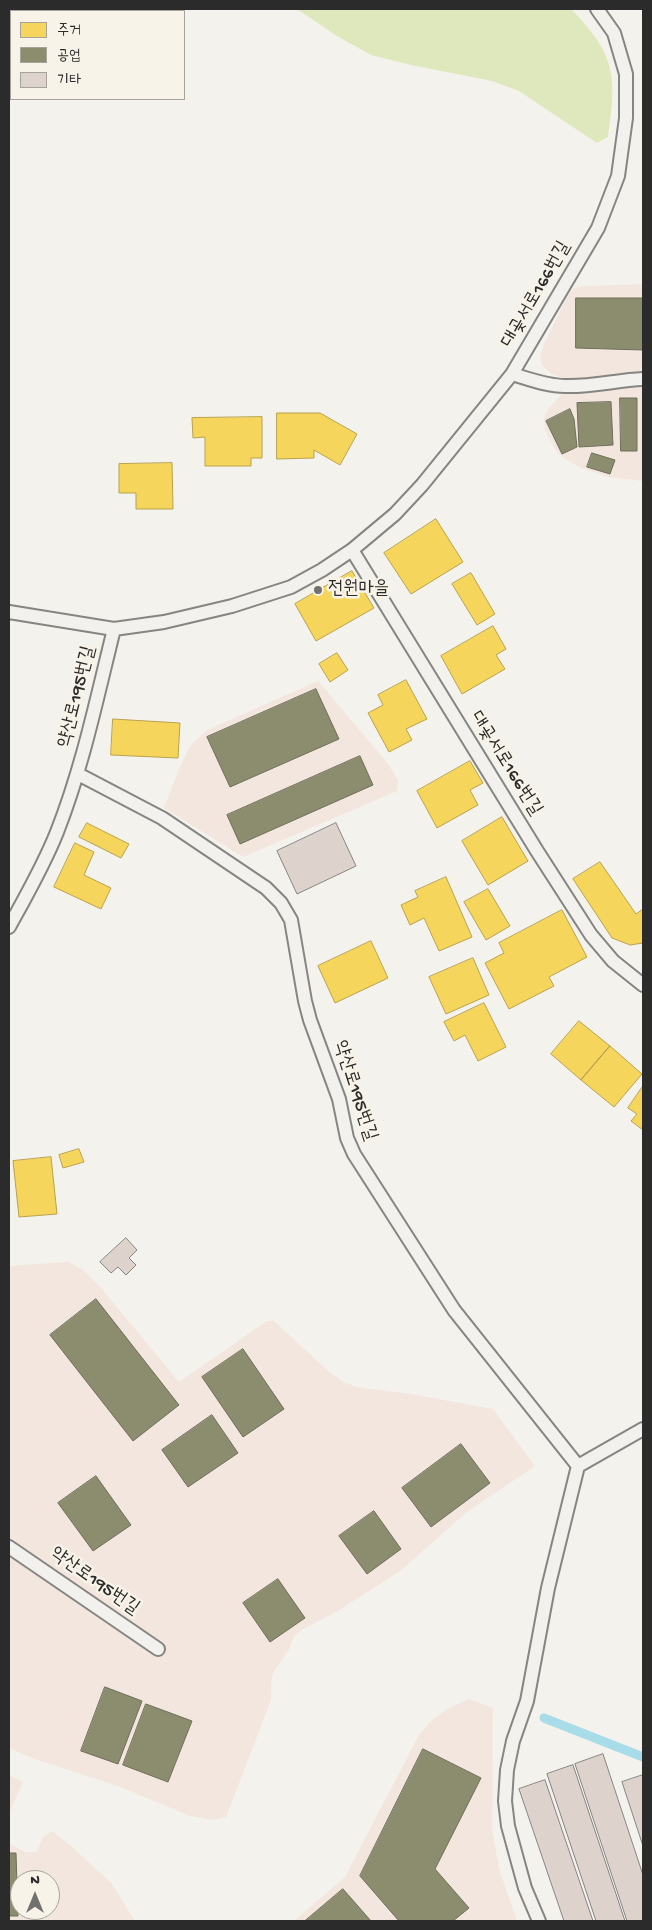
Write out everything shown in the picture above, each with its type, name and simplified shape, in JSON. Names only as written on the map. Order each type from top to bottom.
[{"type":"lane","name":"대곶서로166번길","points":[[9,612],[114,629],[196,615],[263,597],[291,587],[322,570],[352,550],[395,514],[422,485],[512,374],[598,228],[618,176],[626,118],[626,74],[614,33],[597,9]]},
{"type":"lane","points":[[512,374],[541,383],[564,386],[588,386],[643,379]]},
{"type":"lane","name":"대곶서로166번길","points":[[352,550],[537,851],[591,935],[614,961],[643,985]]},
{"type":"lane","name":"약산로195번길","points":[[9,927],[54,840],[78,774],[114,629]]},
{"type":"lane","name":"약산로195번길","points":[[78,774],[162,818],[266,888],[281,903],[291,920],[310,1020],[339,1099],[347,1138],[354,1154],[454,1310],[578,1466]]},
{"type":"lane","points":[[539,1921],[525,1888],[508,1826],[505,1801],[507,1770],[513,1741],[528,1693],[548,1588],[578,1466],[643,1429]]},
{"type":"lane","name":"약산로195번길","points":[[9,1547],[158,1649]]},
{"type":"shaded area","points":[[643,284],[643,372],[571,379],[559,377],[549,372],[542,365],[540,357],[544,344],[568,295],[574,288]]},
{"type":"shaded area","points":[[643,385],[643,481],[609,477],[581,468],[562,457],[554,448],[545,430],[544,418],[549,408],[563,393]]},
{"type":"shaded area","points":[[318,681],[388,764],[398,780],[397,791],[243,857],[164,808],[190,746],[207,730]]},
{"type":"shaded area","points":[[68,1262],[82,1269],[102,1289],[179,1382],[267,1321],[274,1321],[328,1371],[342,1381],[356,1387],[411,1394],[493,1409],[535,1466],[468,1511],[400,1571],[336,1612],[301,1630],[294,1637],[289,1649],[273,1673],[271,1700],[226,1817],[214,1820],[190,1816],[118,1786],[32,1758],[9,1748],[9,1266]]},
{"type":"shaded area","points":[[469,1699],[493,1708],[492,1829],[499,1869],[517,1921],[294,1921],[345,1877],[419,1735],[432,1720],[447,1709]]},
{"type":"shaded area","points":[[9,1775],[23,1782],[9,1813]]},
{"type":"shaded area","points":[[52,1831],[111,1883],[135,1921],[9,1921],[9,1844],[25,1852],[37,1852],[43,1837]]},
{"type":"green space","points":[[9,9],[16,9],[10,10],[9,86]]},
{"type":"green space","points":[[297,9],[571,9],[597,40],[610,67],[612,98],[608,137],[597,143],[519,91],[492,81],[371,55],[337,36]]},
{"type":"building: 주거","points":[[277,413],[320,413],[357,434],[340,465],[314,450],[314,458],[277,459]]},
{"type":"building: 주거","points":[[262,417],[262,458],[251,458],[251,466],[205,466],[205,437],[193,438],[192,418]]},
{"type":"building: 주거","points":[[172,463],[173,509],[136,509],[136,493],[119,493],[119,464]]},
{"type":"building: 주거","points":[[436,519],[463,562],[411,594],[384,553]]},
{"type":"building: 주거","points":[[352,571],[374,608],[316,641],[295,604]]},
{"type":"building: 주거","points":[[471,573],[495,614],[477,625],[452,584]]},
{"type":"building: 주거","points":[[493,626],[506,649],[496,655],[505,669],[462,694],[441,656]]},
{"type":"building: 주거","points":[[337,653],[348,670],[330,682],[319,664]]},
{"type":"building: 주거","points":[[406,680],[427,719],[406,729],[412,740],[389,752],[368,713],[383,705],[378,695]]},
{"type":"building: 주거","points":[[113,719],[180,723],[178,758],[111,755]]},
{"type":"building: 주거","points":[[470,761],[483,783],[470,790],[478,805],[437,828],[417,791]]},
{"type":"building: 주거","points":[[502,817],[528,861],[488,885],[462,841]]},
{"type":"building: 주거","points":[[87,823],[129,844],[121,858],[79,837]]},
{"type":"building: 주거","points":[[75,843],[94,852],[84,875],[111,888],[101,909],[54,887]]},
{"type":"building: 주거","points":[[600,862],[636,914],[643,909],[643,943],[630,945],[612,938],[573,879]]},
{"type":"building: 주거","points":[[446,877],[472,937],[439,951],[424,918],[410,925],[401,905],[418,897],[415,891]]},
{"type":"building: 주거","points":[[488,889],[510,926],[486,940],[464,902]]},
{"type":"building: 주거","points":[[562,910],[587,957],[549,977],[554,986],[509,1009],[485,963],[504,953],[499,943]]},
{"type":"building: 주거","points":[[371,941],[388,978],[335,1003],[318,966]]},
{"type":"building: 주거","points":[[473,958],[489,995],[446,1014],[429,977]]},
{"type":"building: 주거","points":[[484,1003],[506,1047],[478,1061],[465,1035],[454,1041],[444,1022]]},
{"type":"building: 주거","points":[[579,1021],[610,1046],[581,1080],[551,1054]]},
{"type":"building: 주거","points":[[610,1046],[642,1074],[614,1107],[581,1080]]},
{"type":"building: 주거","points":[[643,1086],[643,1130],[631,1121],[637,1114],[628,1108]]},
{"type":"building: 주거","points":[[79,1149],[84,1162],[63,1168],[59,1155]]},
{"type":"building: 주거","points":[[51,1157],[57,1214],[19,1217],[13,1161]]},
{"type":"building: 공업","points":[[576,298],[643,298],[643,350],[576,348]]},
{"type":"building: 공업","points":[[620,398],[637,398],[637,451],[621,451]]},
{"type":"building: 공업","points":[[611,402],[613,445],[579,447],[577,403]]},
{"type":"building: 공업","points":[[570,409],[574,419],[577,447],[562,454],[546,421]]},
{"type":"building: 공업","points":[[592,453],[615,460],[610,474],[587,467]]},
{"type":"building: 공업","points":[[316,689],[339,739],[230,787],[207,737]]},
{"type":"building: 공업","points":[[360,756],[373,785],[240,844],[227,815]]},
{"type":"building: 공업","points":[[96,1299],[179,1405],[133,1441],[50,1335]]},
{"type":"building: 공업","points":[[243,1349],[284,1409],[243,1437],[202,1377]]},
{"type":"building: 공업","points":[[212,1415],[238,1453],[188,1487],[162,1450]]},
{"type":"building: 공업","points":[[461,1444],[490,1483],[431,1527],[402,1488]]},
{"type":"building: 공업","points":[[96,1476],[131,1525],[93,1551],[58,1503]]},
{"type":"building: 공업","points":[[374,1511],[401,1549],[367,1574],[339,1536]]},
{"type":"building: 공업","points":[[278,1579],[305,1618],[270,1642],[243,1603]]},
{"type":"building: 공업","points":[[105,1687],[142,1701],[118,1764],[81,1751]]},
{"type":"building: 공업","points":[[146,1704],[192,1721],[168,1782],[123,1765]]},
{"type":"building: 공업","points":[[423,1749],[481,1778],[435,1869],[469,1908],[453,1921],[399,1921],[360,1876]]},
{"type":"building: 공업","points":[[9,1853],[16,1853],[17,1870],[10,1870],[9,1916]]},
{"type":"building: 공업","points":[[343,1889],[371,1921],[305,1921]]},
{"type":"building: 기타","points":[[336,823],[356,866],[297,894],[277,851]]},
{"type":"building: 기타","points":[[126,1238],[137,1250],[129,1258],[136,1265],[126,1275],[118,1267],[111,1273],[100,1262]]},
{"type":"building: 기타","points":[[603,1754],[643,1875],[643,1921],[627,1921],[575,1764]]},
{"type":"building: 기타","points":[[573,1765],[625,1921],[596,1921],[547,1774]]},
{"type":"building: 기타","points":[[643,1775],[643,1846],[622,1782]]},
{"type":"building: 기타","points":[[545,1780],[593,1921],[564,1921],[519,1789]]},
{"type":"waterway","points":[[544,1718],[643,1757]]},
{"type":"place","name":"전원마을","points":[[318,590]]}]
